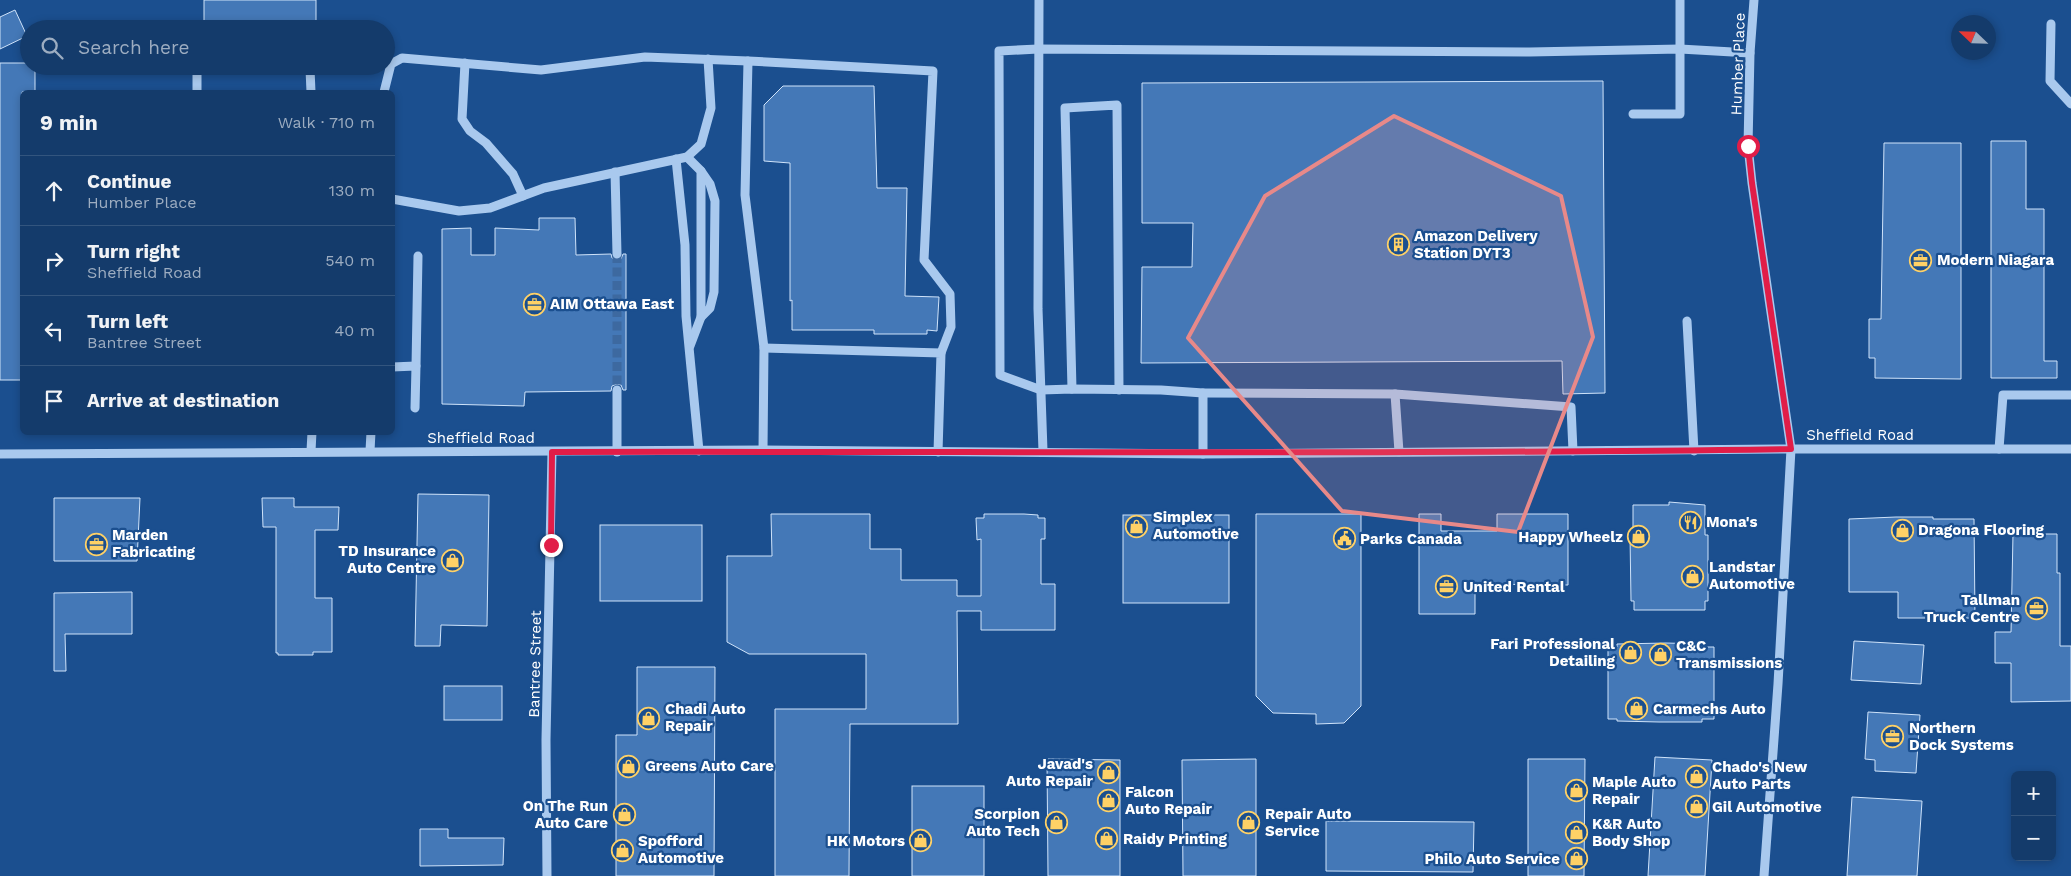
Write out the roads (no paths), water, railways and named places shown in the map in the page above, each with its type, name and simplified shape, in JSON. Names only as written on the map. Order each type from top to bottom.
[{"type":"street","points":[[1039,0],[1038,309],[1043,451]]},
{"type":"street","points":[[1633,114],[1680,114],[1680,0]]},
{"type":"street","name":"Humber Place","points":[[1754,0],[1750,53],[1748,146],[1791,449],[1778,684],[1764,876]]},
{"type":"street","points":[[2051,24],[2050,81],[2071,104]]},
{"type":"street","points":[[1573,451],[1571,406],[1395,394],[1041,390],[1000,375],[999,51],[1038,49],[1530,52],[1680,49],[1750,53]]},
{"type":"street","points":[[395,62],[402,58],[541,70],[645,57],[933,72],[924,260],[950,294],[951,327],[941,352],[938,452]]},
{"type":"street","points":[[395,200],[460,211],[490,208],[544,188],[687,157],[701,144],[711,108],[708,59]]},
{"type":"street","points":[[748,61],[745,195],[764,348],[763,450]]},
{"type":"street","points":[[465,64],[462,119],[470,131],[486,143],[513,174],[523,196]]},
{"type":"street","points":[[197,75],[197,90]]},
{"type":"street","points":[[310,75],[311,90]]},
{"type":"street","points":[[384,90],[388,75]]},
{"type":"street","points":[[1072,389],[1065,108],[1117,105],[1119,390]]},
{"type":"street","points":[[687,157],[701,171],[710,184],[715,201],[714,292],[710,308],[701,317]]},
{"type":"street","points":[[676,159],[685,245],[689,349],[699,451]]},
{"type":"street","points":[[689,349],[701,317],[701,171]]},
{"type":"street","points":[[615,172],[617,254]]},
{"type":"street","points":[[415,408],[418,256]]},
{"type":"street","points":[[1687,321],[1694,450]]},
{"type":"street","points":[[764,348],[941,352]]},
{"type":"street","points":[[395,367],[416,366]]},
{"type":"street","points":[[617,390],[617,452]]},
{"type":"street","points":[[1203,393],[1203,454]]},
{"type":"street","points":[[1395,394],[1399,452]]},
{"type":"street","points":[[1999,449],[2003,395],[2071,395]]},
{"type":"street","points":[[311,451],[312,435]]},
{"type":"street","points":[[370,451],[371,435]]},
{"type":"street","name":"Sheffield Road","points":[[0,454],[763,450],[1043,451],[1203,454],[1791,449],[2071,449]]},
{"type":"street","name":"Bantree Street","points":[[547,876],[546,740],[552,452]]},
{"type":"tunnel","points":[[617,254],[617,390]]},
{"type":"place","name":"Amazon Delivery Station DYT3","points":[[1398,245]]},
{"type":"place","name":"Modern Niagara","points":[[1921,260]]},
{"type":"place","name":"AIM Ottawa East","points":[[534,304]]},
{"type":"place","name":"Mona's","points":[[1690,522]]},
{"type":"place","name":"Simplex Automotive","points":[[1137,526]]},
{"type":"place","name":"Dragona Flooring","points":[[1902,530]]},
{"type":"place","name":"Happy Wheelz","points":[[1639,537]]},
{"type":"place","name":"Parks Canada","points":[[1344,539]]},
{"type":"place","name":"Marden Fabricating","points":[[96,544]]},
{"type":"place","name":"TD Insurance Auto Centre","points":[[452,560]]},
{"type":"place","name":"Landstar Automotive","points":[[1693,576]]},
{"type":"place","name":"United Rental","points":[[1447,587]]},
{"type":"place","name":"Tallman Truck Centre","points":[[2036,609]]},
{"type":"place","name":"Fari Professional Detailing","points":[[1631,653]]},
{"type":"place","name":"C&C Transmissions","points":[[1660,655]]},
{"type":"place","name":"Carmechs Auto","points":[[1637,709]]},
{"type":"place","name":"Chadi Auto Repair","points":[[649,718]]},
{"type":"place","name":"Northern Dock Systems","points":[[1893,737]]},
{"type":"place","name":"Greens Auto Care","points":[[629,766]]},
{"type":"place","name":"Javad's Auto Repair","points":[[1109,773]]},
{"type":"place","name":"Chado's New Auto Parts","points":[[1696,776]]},
{"type":"place","name":"Maple Auto Repair","points":[[1576,791]]},
{"type":"place","name":"Falcon Auto Repair","points":[[1109,801]]},
{"type":"place","name":"Gil Automotive","points":[[1696,807]]},
{"type":"place","name":"On The Run Auto Care","points":[[624,815]]},
{"type":"place","name":"Scorpion Auto Tech","points":[[1056,823]]},
{"type":"place","name":"Repair Auto Service","points":[[1249,823]]},
{"type":"place","name":"K&R Auto Body Shop","points":[[1576,833]]},
{"type":"place","name":"Raidy Printing","points":[[1107,839]]},
{"type":"place","name":"HK Motors","points":[[921,841]]},
{"type":"place","name":"Spofford Automotive","points":[[622,850]]},
{"type":"place","name":"Philo Auto Service","points":[[1576,859]]}]
